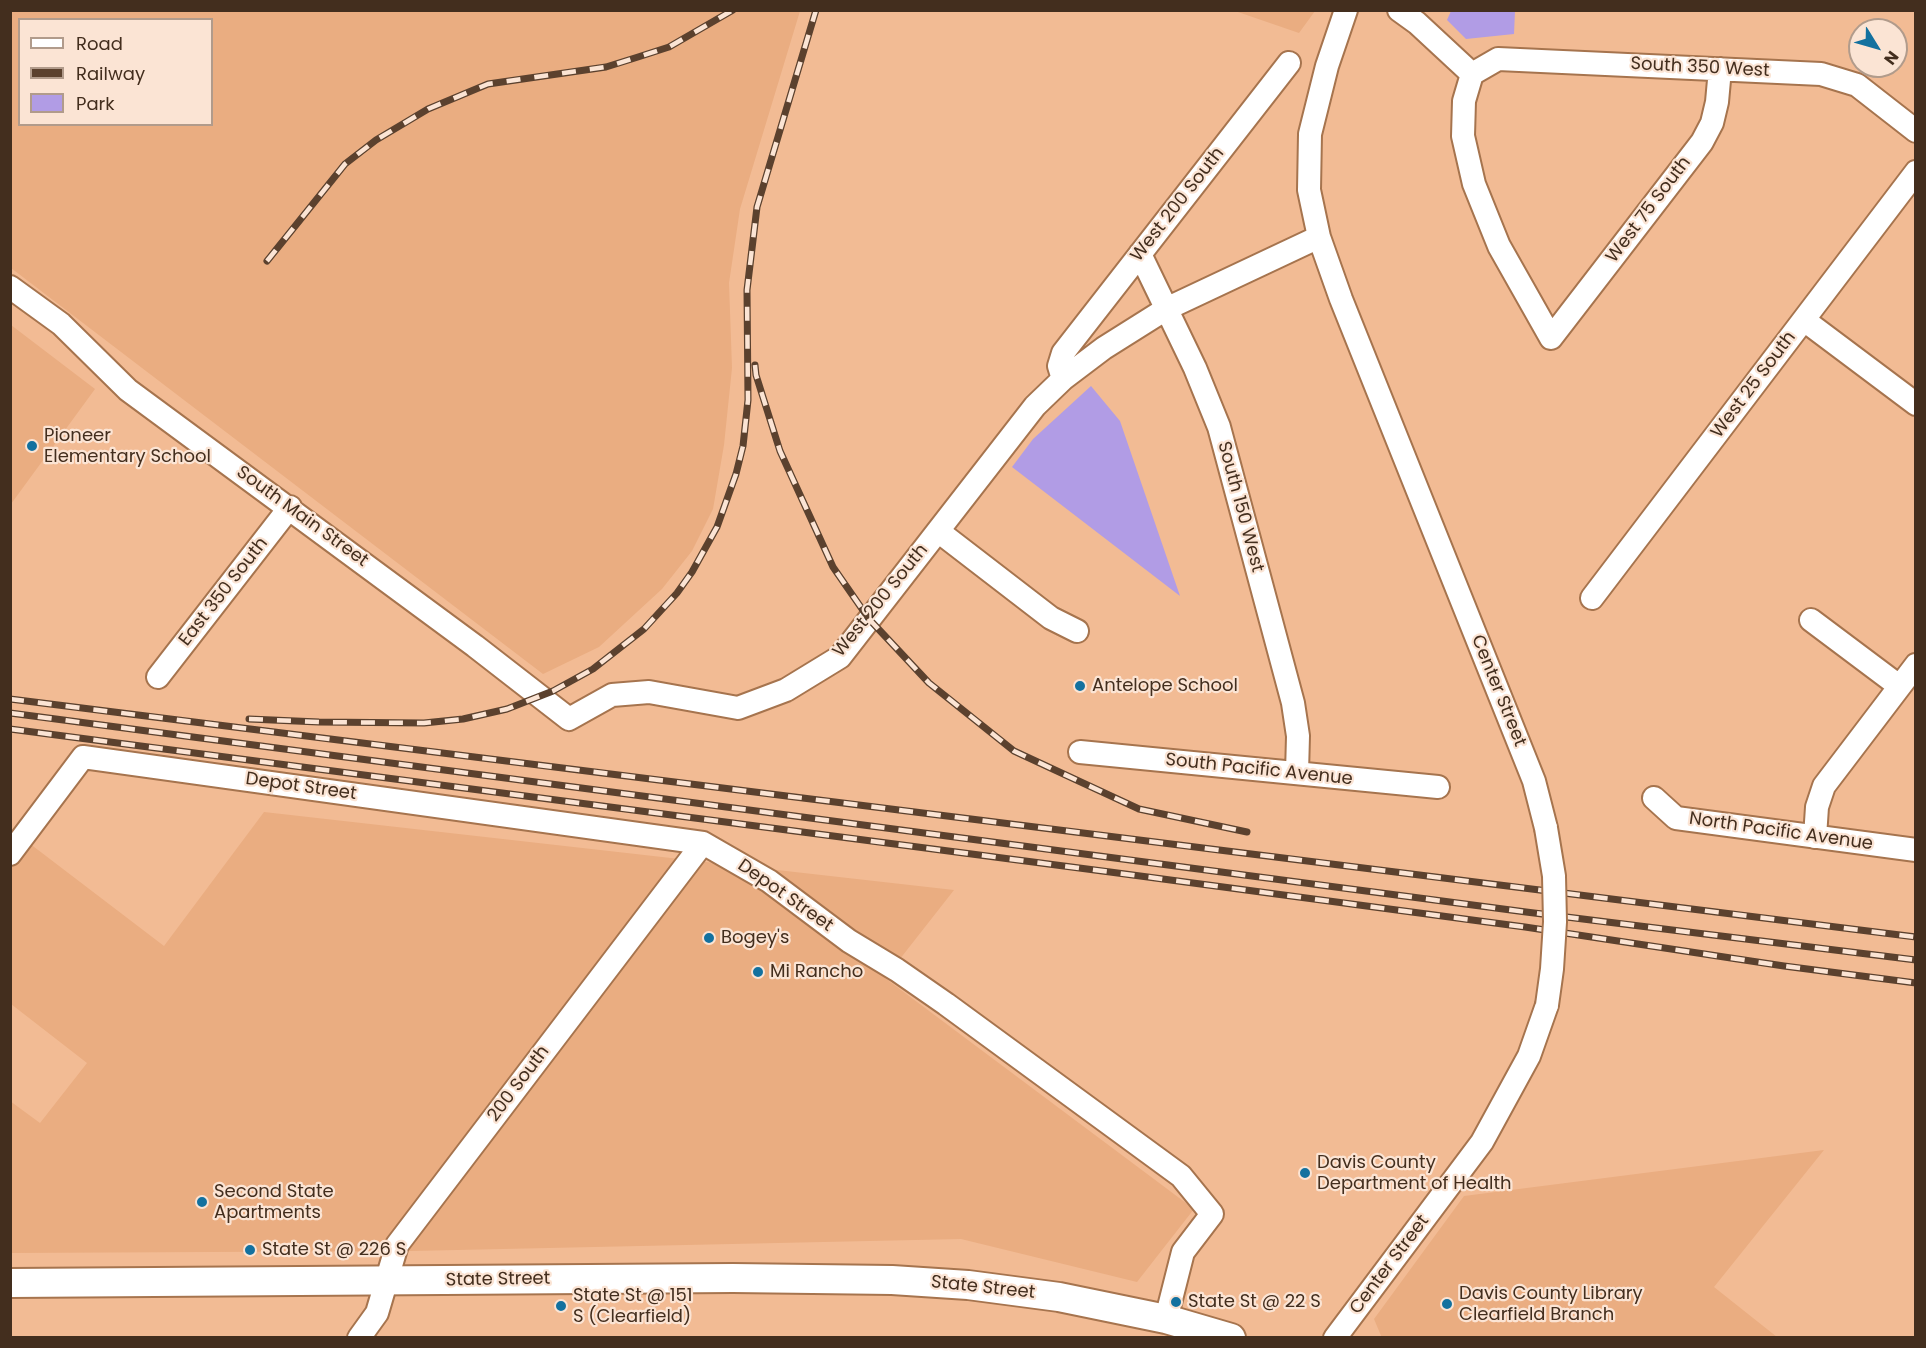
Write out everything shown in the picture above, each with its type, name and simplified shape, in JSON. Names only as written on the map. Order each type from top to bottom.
[{"type":"main road","name":"State Street","points":[[10,1283],[723,1278],[892,1280],[1017,1290],[1166,1319],[1232,1338]]},
{"type":"street","name":"Center Street","points":[[1335,1338],[1482,1142],[1529,1056],[1547,1005],[1556,922],[1554,876],[1534,781],[1341,299],[1319,237],[1309,190],[1310,134],[1327,66],[1346,10]]},
{"type":"street","points":[[1414,15],[1472,74]]},
{"type":"street","name":"South 350 West","points":[[1472,74],[1498,59],[1821,74],[1857,85],[1916,131]]},
{"type":"street","name":"West 200 South","points":[[1063,379],[1059,366],[1063,353],[1289,63]]},
{"type":"street","name":"West 75 South","points":[[1472,74],[1464,101],[1463,136],[1474,184],[1499,246],[1551,338],[1702,142],[1712,123],[1717,102],[1720,69]]},
{"type":"street","name":"West 25 South","points":[[1593,598],[1916,172]]},
{"type":"street","name":"West 200 South","points":[[569,719],[612,694],[649,692],[738,708],[786,690],[840,657],[1035,406],[1063,379],[1104,348],[1166,309],[1319,237]]},
{"type":"street","name":"South 150 West","points":[[1140,254],[1195,368],[1219,427],[1293,703],[1299,736],[1297,773]]},
{"type":"street","name":"South Main Street","points":[[10,287],[61,324],[128,390],[475,645],[569,719]]},
{"type":"street","points":[[1804,320],[1916,404]]},
{"type":"street","name":"East 350 South","points":[[158,677],[290,507]]},
{"type":"street","points":[[938,531],[1051,618],[1077,631]]},
{"type":"street","points":[[1811,620],[1899,686]]},
{"type":"street","points":[[1815,837],[1817,807],[1824,786],[1916,665]]},
{"type":"street","name":"South Pacific Avenue","points":[[1080,752],[1438,787]]},
{"type":"street","name":"Depot Street","points":[[10,854],[83,758],[703,843],[769,881],[849,941],[897,970],[1181,1176],[1212,1214],[1183,1252],[1166,1319]]},
{"type":"street","name":"North Pacific Avenue","points":[[1654,798],[1676,818],[1916,850]]},
{"type":"street","name":"200 South","points":[[359,1338],[377,1313],[397,1245],[703,843]]},
{"type":"shaded area","points":[[1315,10],[1299,33],[1235,11]]},
{"type":"shaded area","points":[[10,11],[800,11],[740,209],[729,283],[732,368],[724,445],[713,509],[692,551],[662,589],[599,647],[543,674],[11,268]]},
{"type":"shaded area","name":"Pioneer Elementary School","points":[[11,325],[95,389],[11,504]]},
{"type":"shaded area","points":[[264,812],[954,890],[885,978],[1194,1209],[1137,1282],[961,1239],[411,1251],[11,1253],[10,1101],[40,1123],[87,1063],[11,1004],[11,859],[25,840],[164,946]]},
{"type":"shaded area","points":[[1824,1150],[1714,1287],[1777,1337],[1382,1338],[1374,1319],[1464,1196]]},
{"type":"green space","points":[[1451,11],[1515,11],[1514,34],[1466,39],[1447,20]]},
{"type":"green space","points":[[1091,386],[1120,421],[1180,596],[1012,467],[1033,439]]},
{"type":"railway","points":[[267,261],[345,164],[376,140],[428,109],[488,84],[606,67],[669,47],[733,10]]},
{"type":"railway","points":[[249,719],[424,723],[463,719],[507,709],[553,691],[593,669],[644,629],[677,593],[692,572],[717,527],[736,474],[743,446],[748,400],[747,290],[757,207],[816,10]]},
{"type":"railway","points":[[755,365],[756,375],[780,451],[833,567],[869,619],[929,683],[1014,751],[1139,809],[1247,832]]},
{"type":"railway","points":[[10,699],[1916,937]]},
{"type":"railway","points":[[10,713],[1526,912],[1916,960]]},
{"type":"railway","points":[[10,729],[1525,927],[1784,966],[1916,983]]},
{"type":"place","name":"Pioneer Elementary School","points":[[32,446]]},
{"type":"place","name":"Antelope School","points":[[1080,686]]},
{"type":"place","name":"Bogey's","points":[[709,938]]},
{"type":"place","name":"Mi Rancho","points":[[758,972]]},
{"type":"place","name":"Davis County Department of Health","points":[[1305,1173]]},
{"type":"place","name":"Second State Apartments","points":[[202,1202]]},
{"type":"place","name":"State St @ 226 S","points":[[250,1250]]},
{"type":"place","name":"State St @ 22 S","points":[[1176,1302]]},
{"type":"place","name":"Davis County Library Clearfield Branch","points":[[1447,1304]]},
{"type":"place","name":"State St @ 151 S (Clearfield)","points":[[561,1306]]}]
